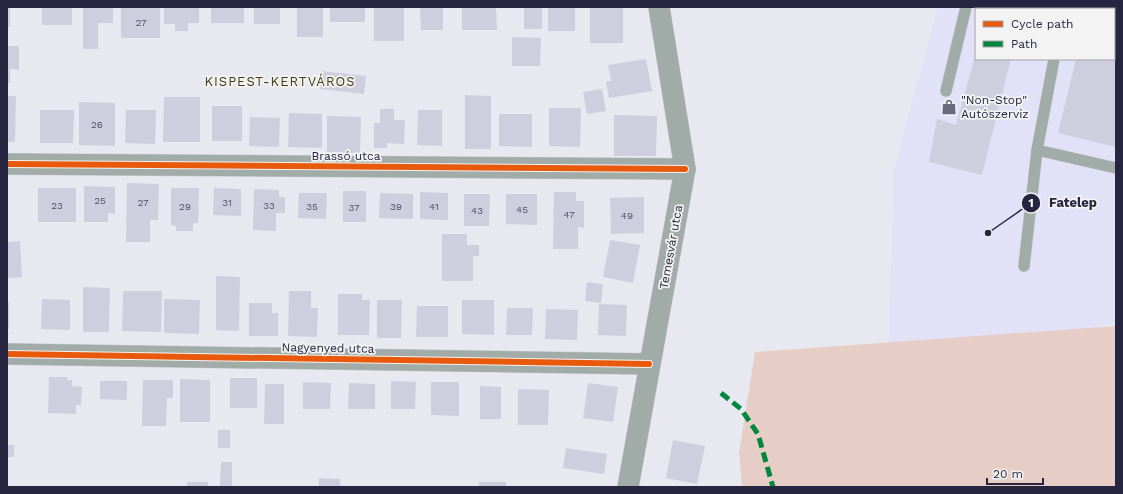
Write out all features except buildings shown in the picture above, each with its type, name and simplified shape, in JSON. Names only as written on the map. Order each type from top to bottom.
[{"type":"street","name":"Temesvár utca","points":[[628,487],[685,169],[659,7]]},
{"type":"street","name":"Brassó utca","points":[[7,164],[685,169]]},
{"type":"street","name":"Nagyenyed utca","points":[[7,354],[649,364]]},
{"type":"lane","points":[[946,92],[966,7]]},
{"type":"lane","points":[[1024,266],[1037,150],[1054,60]]},
{"type":"lane","points":[[1037,150],[1116,168]]},
{"type":"shaded area","points":[[938,7],[1116,7],[1116,321],[1098,328],[889,343],[894,168]]},
{"type":"shaded area","points":[[1116,326],[1116,487],[742,487],[739,453],[755,352]]},
{"type":"marked path","points":[[721,393],[741,409],[758,434],[773,487]]},
{"type":"cycle path","points":[[7,164],[685,169]]},
{"type":"cycle path","points":[[7,354],[649,364]]},
{"type":"place","name":"\"Non-Stop\" Autószerviz","points":[[949,107]]},
{"type":"place","name":"Fatelep","points":[[988,233]]},
{"type":"district","name":"KISPEST-KERTVÁROS","points":[[280,81]]}]
